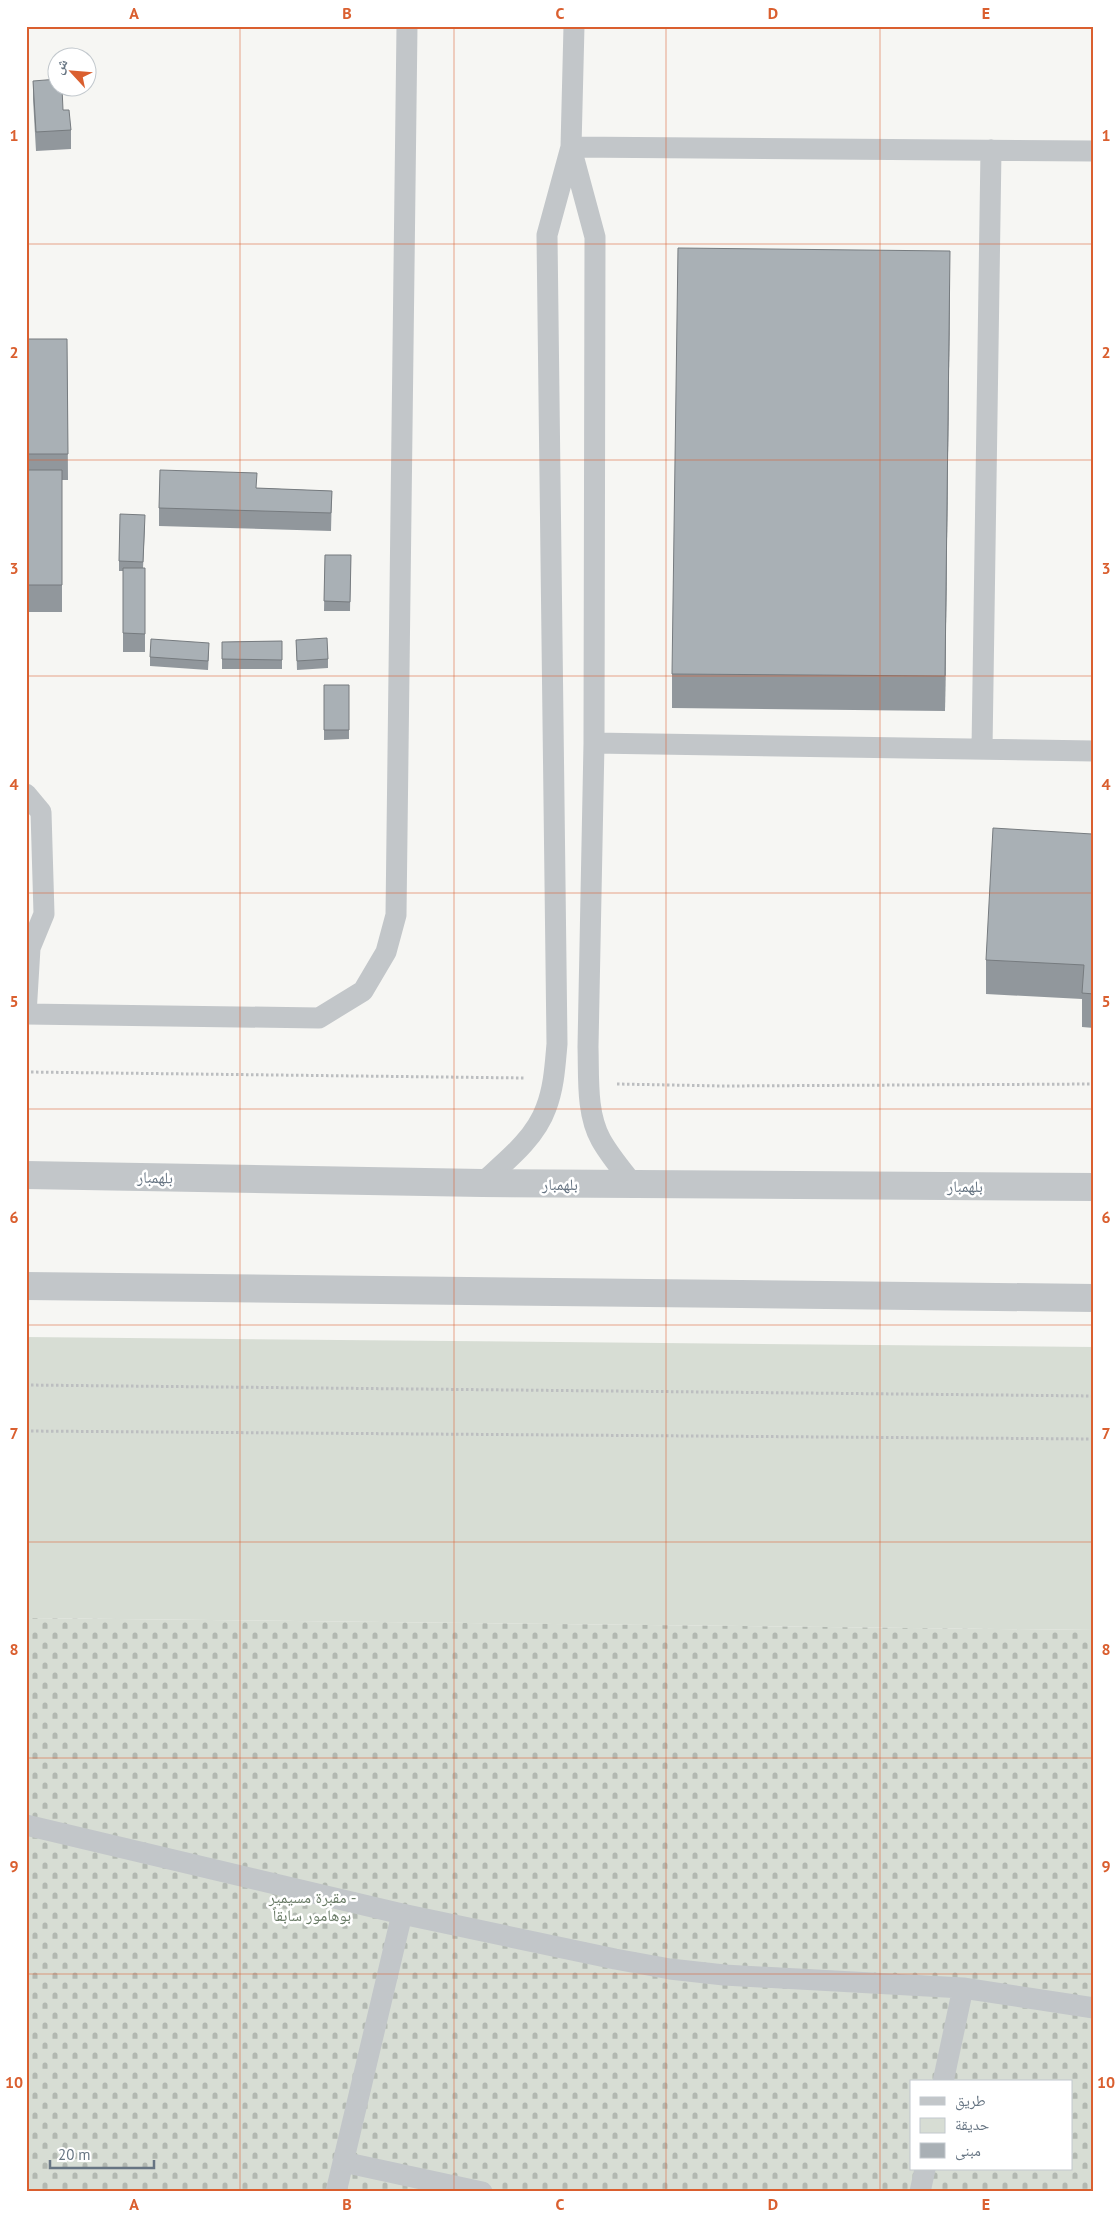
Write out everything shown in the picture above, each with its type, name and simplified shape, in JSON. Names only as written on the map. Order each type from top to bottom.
[{"type":"street","name":"بلهمبار","points":[[26,1174],[482,1183],[1094,1187]]},
{"type":"street","points":[[26,1286],[1094,1298]]},
{"type":"lane","points":[[26,794],[41,812],[44,914],[28,948],[26,1014],[319,1018],[363,991],[386,952],[396,915],[407,26]]},
{"type":"lane","points":[[482,1183],[518,1150],[546,1109],[554,1078],[557,1044],[546,235],[571,147],[574,26]]},
{"type":"lane","points":[[571,147],[1094,151]]},
{"type":"lane","points":[[571,147],[595,237],[594,743],[588,1038],[589,1083],[592,1117],[600,1139],[615,1162],[633,1184]]},
{"type":"lane","points":[[982,749],[991,150]]},
{"type":"lane","points":[[594,743],[1094,751]]},
{"type":"lane","points":[[26,1825],[402,1914],[670,1969],[724,1975],[963,1988],[1094,2008]]},
{"type":"lane","points":[[336,2192],[402,1914]]},
{"type":"lane","points":[[943,2080],[963,1988]]},
{"type":"lane","points":[[343,2162],[482,2192]]},
{"type":"lane","points":[[920,2192],[925,2170]]},
{"type":"path","points":[[26,1384],[1094,1396]]},
{"type":"path","points":[[26,1431],[1094,1439]]},
{"type":"green space","points":[[26,1337],[1094,1347],[1094,1630],[26,1618]]},
{"type":"green space","name":"مقبرة مسيمير - بوهامور سابقاً","points":[[26,1618],[1094,1630],[1094,2192],[26,2192]]},
{"type":"building","points":[[48,80],[48,98],[62,98],[63,110],[69,110],[71,130],[36,132],[33,81]]},
{"type":"building","points":[[678,248],[950,251],[945,676],[672,674]]},
{"type":"building","points":[[26,339],[67,339],[68,454],[26,454]]},
{"type":"building","points":[[26,470],[62,470],[62,585],[26,585]]},
{"type":"building","points":[[160,470],[257,473],[256,488],[332,491],[331,513],[159,508]]},
{"type":"building","points":[[120,514],[145,515],[143,562],[119,561]]},
{"type":"building","points":[[325,555],[351,555],[350,602],[324,601]]},
{"type":"building","points":[[123,568],[145,568],[145,634],[123,633]]},
{"type":"building","points":[[327,638],[328,659],[297,661],[296,640]]},
{"type":"building","points":[[151,639],[209,643],[208,661],[150,657]]},
{"type":"building","points":[[282,641],[282,660],[222,659],[222,642]]},
{"type":"building","points":[[324,685],[349,685],[349,730],[324,730]]},
{"type":"building","points":[[993,828],[1092,834],[1092,828],[1094,828],[1094,994],[1082,993],[1084,965],[986,960]]}]
